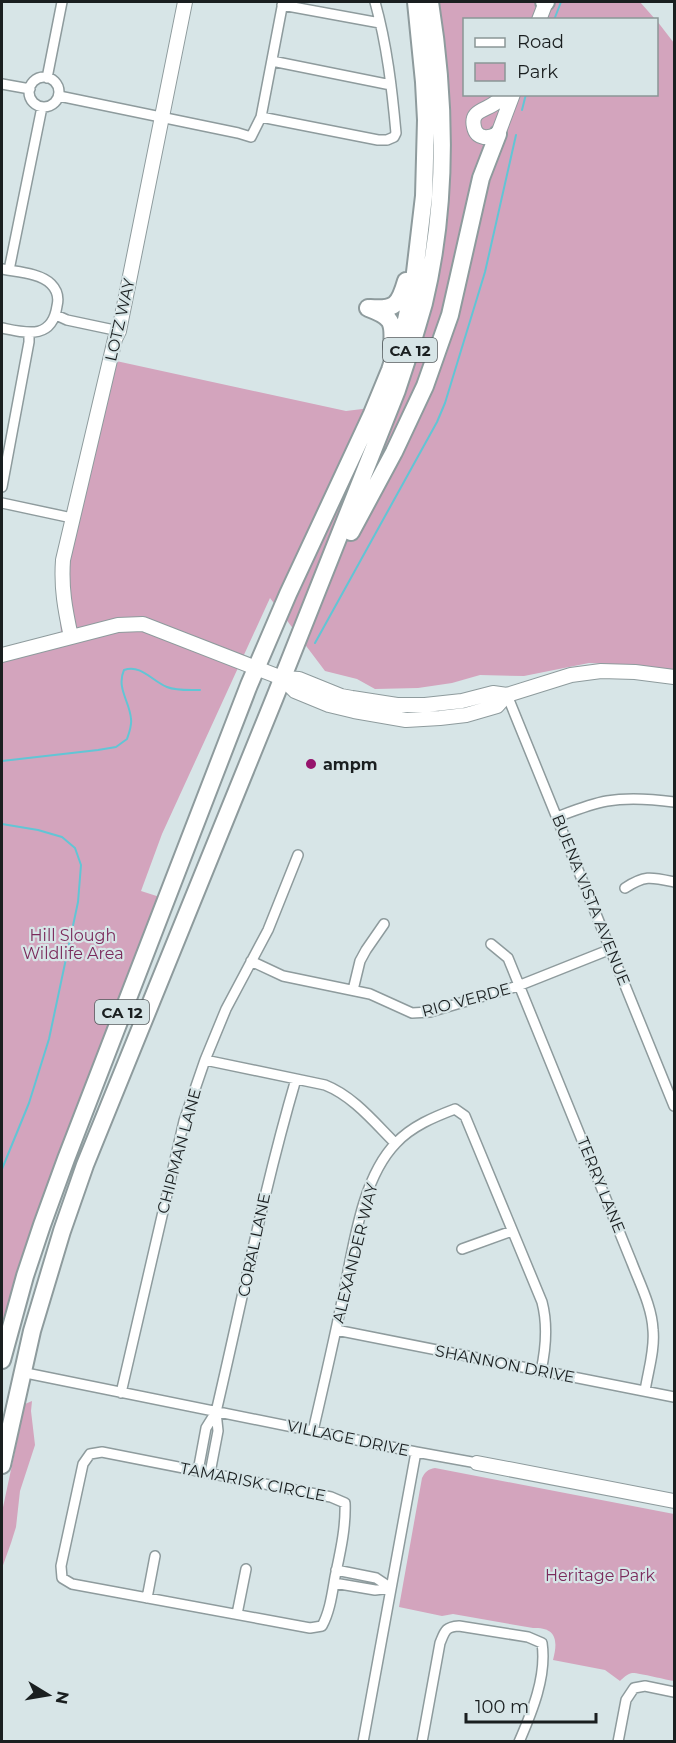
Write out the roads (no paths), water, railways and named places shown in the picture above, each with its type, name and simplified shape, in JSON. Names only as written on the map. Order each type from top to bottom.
[{"type":"highway","points":[[409,2],[418,30]]},
{"type":"highway","name":"CA 12","points":[[2,1360],[25,1276],[62,1170],[255,669],[390,370],[406,320],[414,281],[426,159],[424,82],[416,2]]},
{"type":"highway","name":"CA 12","points":[[2,1465],[21,1372],[52,1263],[85,1165],[322,579],[397,390],[414,339],[432,260],[442,174],[440,76],[430,2]]},
{"type":"highway","points":[[322,579],[342,549],[403,435],[425,386],[450,315],[481,178],[498,134]]},
{"type":"highway","points":[[390,370],[393,330],[391,323],[384,314],[368,308],[385,309],[397,303],[415,264]]},
{"type":"street","points":[[48,78],[62,2]]},
{"type":"street","name":"LOTZ WAY","points":[[71,637],[62,596],[63,560],[115,339],[119,331],[185,2]]},
{"type":"street","points":[[261,117],[378,140],[394,137],[396,133],[392,85],[375,2]]},
{"type":"street","points":[[540,18],[546,2]]},
{"type":"street","points":[[59,96],[162,116],[251,137],[261,117],[283,3],[380,22]]},
{"type":"street","points":[[272,61],[392,85]]},
{"type":"street","points":[[48,78],[58,86],[59,96],[51,106],[42,107],[34,103],[30,89],[35,81],[48,78]]},
{"type":"street","points":[[2,84],[30,89]]},
{"type":"street","points":[[502,96],[493,107],[479,111],[474,116],[475,132],[482,137],[490,138],[498,134],[512,96]]},
{"type":"street","points":[[2,328],[29,333],[44,329],[52,323],[56,315],[57,293],[52,284],[40,277],[5,270],[42,107]]},
{"type":"street","points":[[56,315],[67,320],[119,331]]},
{"type":"street","points":[[2,487],[29,333]]},
{"type":"street","points":[[2,503],[72,518]]},
{"type":"street","points":[[2,655],[117,625],[143,624],[282,678],[299,679],[341,696],[398,705]]},
{"type":"street","points":[[373,715],[375,709],[398,705],[440,704],[493,693],[507,695],[571,675],[601,671],[675,677]]},
{"type":"street","points":[[282,678],[295,691],[329,705],[406,720],[455,716],[497,706],[507,695]]},
{"type":"street","name":"BUENA VISTA AVENUE","points":[[507,695],[675,1106]]},
{"type":"street","points":[[557,817],[607,801],[626,799],[675,802]]},
{"type":"street","name":"CHIPMAN LANE","points":[[121,1393],[178,1141],[190,1102],[226,1009],[268,930],[298,855]]},
{"type":"street","points":[[624,888],[640,878],[658,878],[675,882]]},
{"type":"street","points":[[352,990],[360,960],[384,924]]},
{"type":"street","name":"TERRY LANE","points":[[491,944],[508,958],[606,1197],[650,1313],[654,1342],[645,1391]]},
{"type":"street","name":"RIO VERDE","points":[[251,961],[283,976],[377,996],[412,1013],[430,1012],[518,986],[611,949]]},
{"type":"street","points":[[205,1060],[325,1084],[339,1090],[395,1143]]},
{"type":"street","name":"CORAL LANE","points":[[216,1412],[268,1183],[296,1079]]},
{"type":"street","name":"ALEXANDER WAY","points":[[313,1431],[365,1199],[377,1169],[395,1143],[418,1125],[455,1109],[465,1116],[544,1310],[546,1337],[541,1371]]},
{"type":"street","points":[[462,1249],[512,1231]]},
{"type":"street","name":"SHANNON DRIVE","points":[[336,1330],[675,1397]]},
{"type":"street","name":"VILLAGE DRIVE","points":[[21,1372],[416,1452],[675,1501]]},
{"type":"street","points":[[198,1471],[206,1428],[216,1412]]},
{"type":"street","points":[[210,1473],[218,1431],[216,1412]]},
{"type":"street","name":"TAMARISK CIRCLE","points":[[102,1452],[210,1473],[331,1497],[345,1503],[346,1520],[328,1615],[322,1626],[310,1628],[147,1598],[72,1584],[62,1578],[61,1566],[83,1464],[90,1454],[102,1452]]},
{"type":"street","points":[[363,1742],[416,1452]]},
{"type":"street","points":[[147,1598],[155,1556]]},
{"type":"street","points":[[237,1614],[246,1569]]},
{"type":"street","points":[[336,1569],[376,1578],[391,1588]]},
{"type":"street","points":[[334,1583],[375,1590],[391,1588]]},
{"type":"street","points":[[422,1742],[440,1643],[446,1629],[450,1626],[459,1626],[528,1637],[542,1643],[544,1655],[538,1689],[532,1713],[519,1742]]},
{"type":"street","points":[[618,1742],[626,1700],[634,1688],[645,1686],[675,1692]]},
{"type":"waterway","points":[[555,18],[561,2]]},
{"type":"waterway","points":[[522,110],[526,96]]},
{"type":"waterway","points":[[315,643],[437,422],[445,403],[485,272],[516,135]]},
{"type":"waterway","points":[[2,761],[116,747],[127,739],[131,722],[122,683],[124,670],[136,669],[171,688],[200,690]]},
{"type":"waterway","points":[[2,824],[62,837],[75,848],[81,865],[78,902],[49,1039],[29,1103],[2,1169]]},
{"type":"place","name":"ampm","points":[[311,764]]},
{"type":"park label","name":"Hill Slough Wildlife Area","points":[[73,944]]},
{"type":"park label","name":"Heritage Park","points":[[600,1575]]}]
